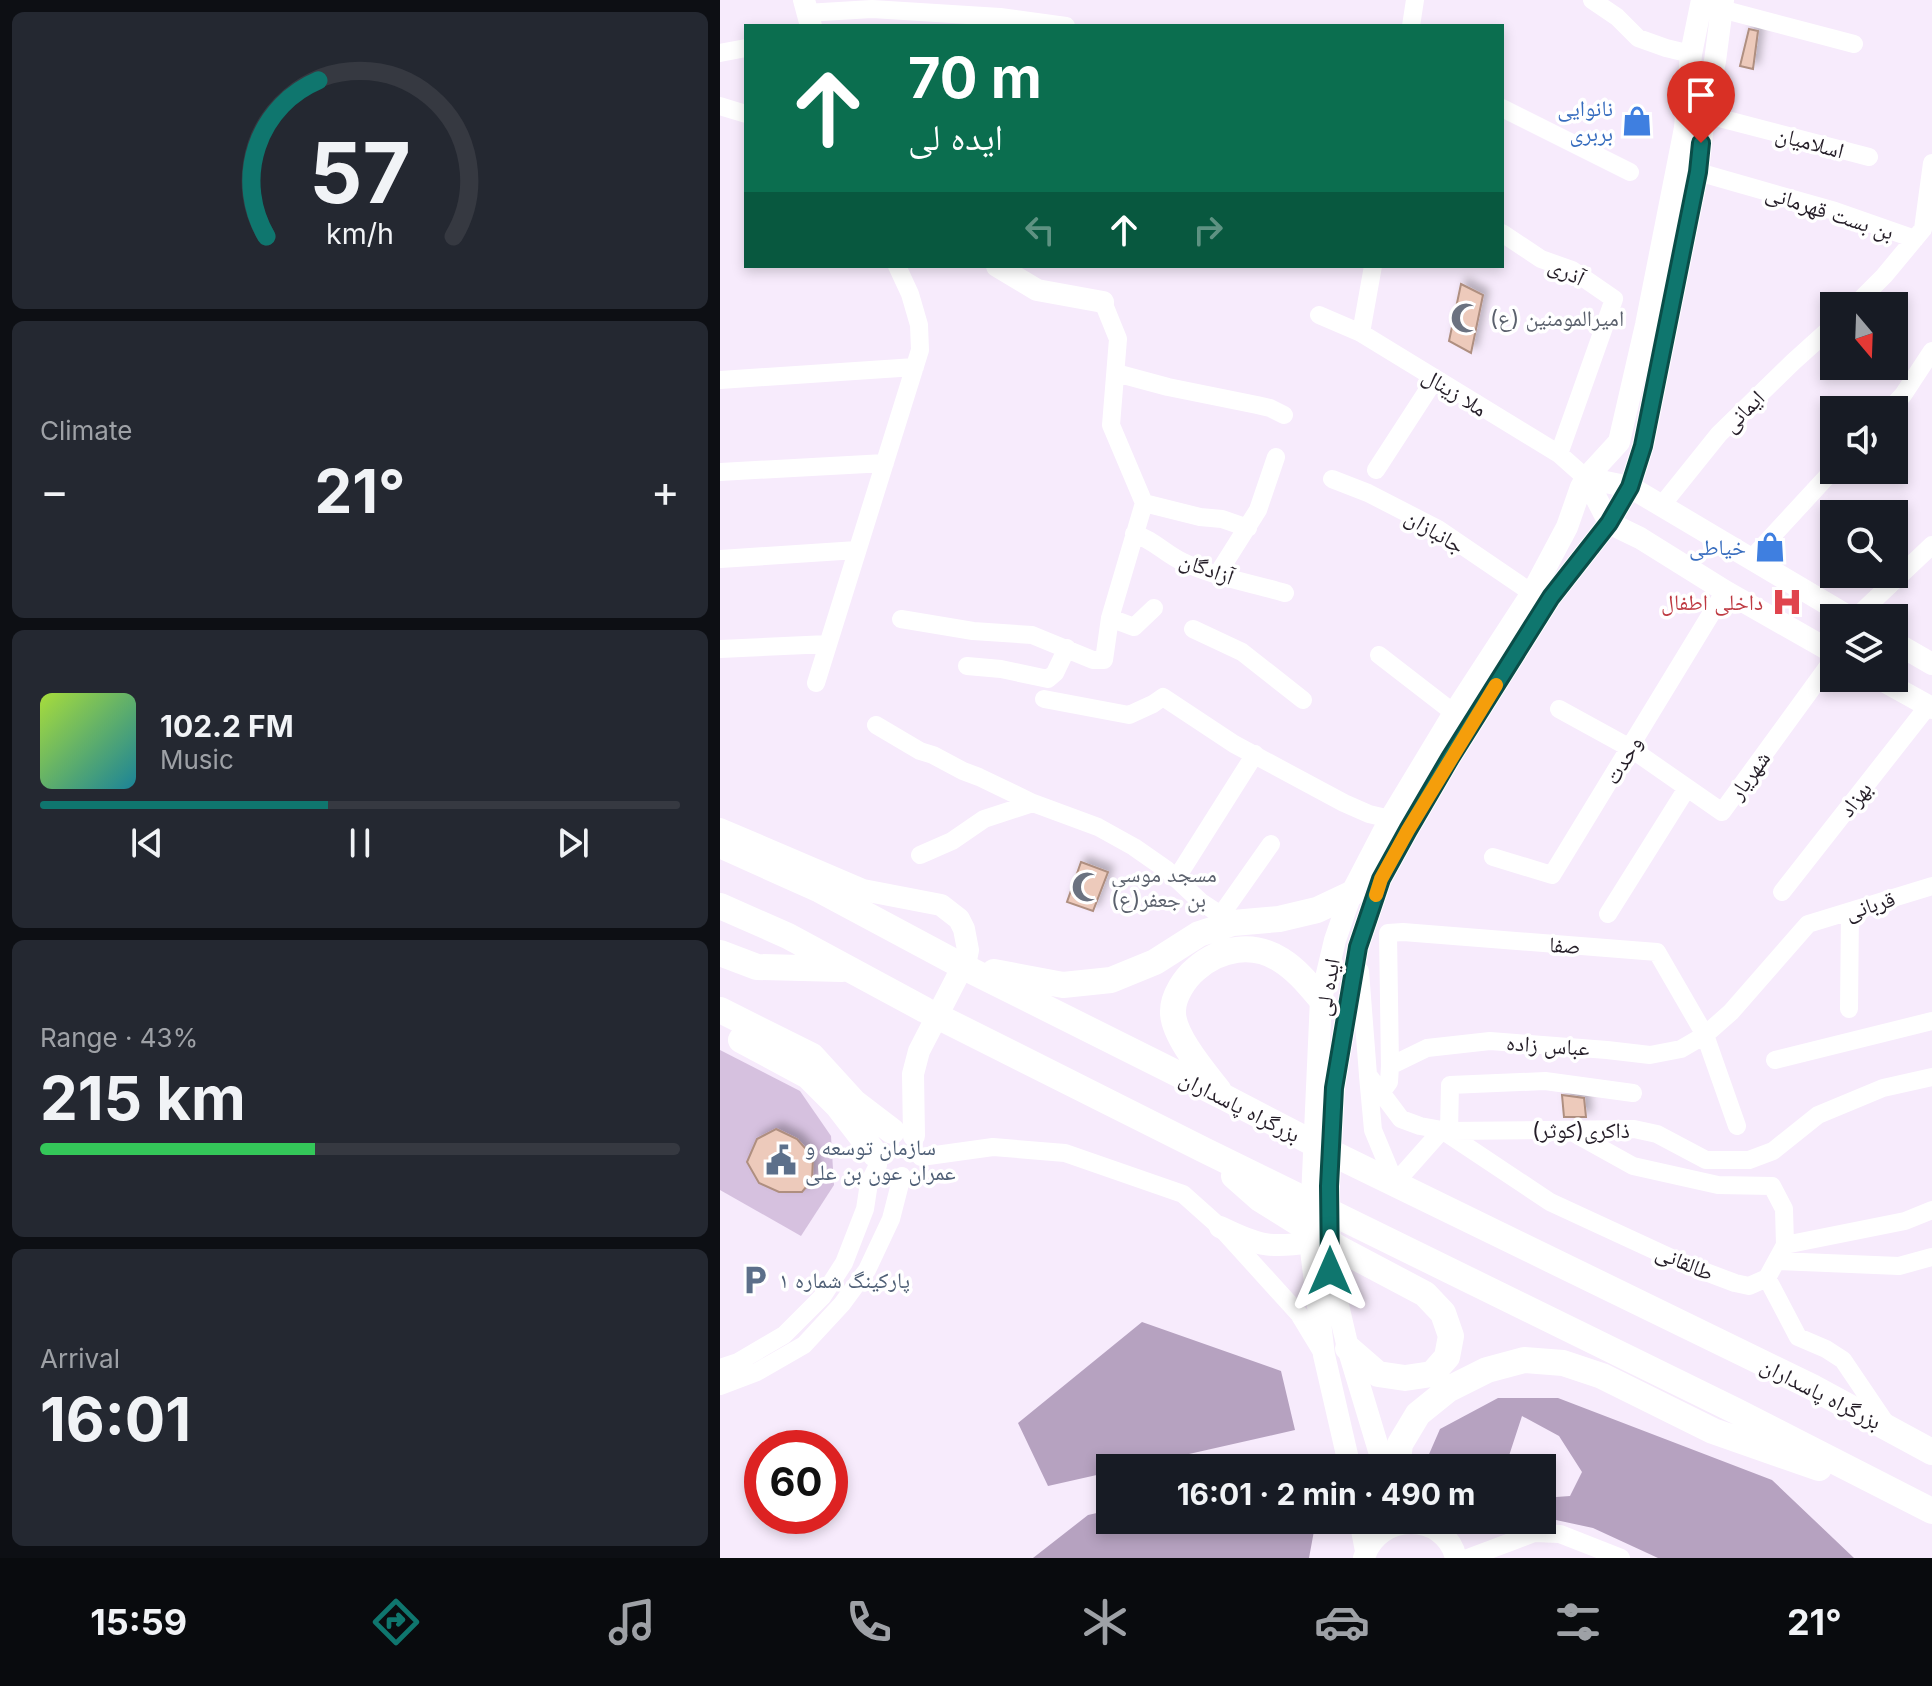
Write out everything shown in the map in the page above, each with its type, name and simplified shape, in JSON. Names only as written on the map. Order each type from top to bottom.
[{"type":"highway","name":"بزرگراه پاسداران","points":[[720,845],[820,890],[962,966],[1338,1156],[1812,1387],[1932,1452]]},
{"type":"highway","points":[[962,966],[1063,985],[1111,980],[1155,962],[1227,919],[1279,919],[1317,910],[1351,894]]},
{"type":"highway","points":[[720,906],[788,936],[1204,1150],[1722,1404],[1932,1511]]},
{"type":"highway","points":[[1224,1097],[1193,1057],[1175,1022],[1173,1011],[1179,991],[1193,972],[1212,956],[1233,949],[1256,951],[1280,959],[1299,974],[1321,999]]},
{"type":"highway","points":[[720,953],[757,967],[848,969]]},
{"type":"highway","points":[[720,1010],[812,1056],[854,1102],[910,1137]]},
{"type":"highway","points":[[720,1028],[808,1076],[838,1106],[877,1159]]},
{"type":"highway","points":[[1204,1150],[1260,1199],[1340,1249],[1425,1294],[1443,1313],[1451,1336],[1447,1357],[1432,1374],[1405,1378],[1378,1374],[1336,1352]]},
{"type":"highway","points":[[1399,1454],[1400,1444],[1418,1414],[1449,1389],[1487,1370],[1524,1360],[1563,1363],[1602,1376],[1713,1431],[1809,1465],[1880,1485]]},
{"type":"main road","points":[[1586,478],[1619,442],[1685,128],[1691,54],[1715,3]]},
{"type":"main road","name":"ایده لی","points":[[1325,1085],[1358,947],[1381,879],[1450,758],[1551,597],[1609,523],[1630,487],[1643,446],[1698,172],[1704,114],[1715,61],[1715,3]]},
{"type":"main road","points":[[1691,54],[1715,61]]},
{"type":"main road","points":[[1000,268],[1037,290],[1103,302]]},
{"type":"main road","points":[[1586,478],[1630,487],[1829,604]]},
{"type":"main road","points":[[1586,478],[1609,523],[1640,538],[1820,647]]},
{"type":"main road","name":"ایده لی","points":[[1325,1085],[1321,999],[1335,940],[1351,894],[1390,819],[1532,593],[1567,527],[1586,478]]},
{"type":"main road","points":[[1908,650],[1932,664]]},
{"type":"main road","points":[[1903,692],[1930,707]]},
{"type":"main road","points":[[720,829],[863,890],[941,905],[959,919],[968,950],[966,960],[919,1051],[913,1074],[910,1137]]},
{"type":"main road","points":[[1325,1085],[1310,1242],[1336,1352],[1380,1454]]},
{"type":"main road","points":[[1325,1085],[1330,1271],[1348,1454]]},
{"type":"main road","points":[[1220,1227],[1251,1242],[1269,1245],[1290,1246],[1310,1242]]},
{"type":"main road","points":[[1362,1534],[1365,1554]]},
{"type":"main road","points":[[1365,1554],[1380,1534]]},
{"type":"main road","points":[[1441,1534],[1453,1548],[1456,1558]]},
{"type":"street","points":[[1411,24],[1415,0]]},
{"type":"street","points":[[1592,0],[1617,17],[1638,38],[1691,54]]},
{"type":"street","points":[[1715,3],[1854,44]]},
{"type":"street","points":[[807,13],[872,9],[1000,17],[1051,24]]},
{"type":"street","points":[[720,53],[744,48]]},
{"type":"street","points":[[720,106],[744,113]]},
{"type":"street","points":[[1504,109],[1630,172]]},
{"type":"street","name":"اسلامیان","points":[[1704,114],[1869,157]]},
{"type":"street","points":[[1868,292],[1923,234],[1932,163]]},
{"type":"street","name":"بن بست قهرمانی","points":[[1698,172],[1923,234]]},
{"type":"street","name":"آذری","points":[[1504,234],[1541,259],[1572,270],[1614,299],[1559,454]]},
{"type":"street","points":[[816,683],[920,350],[919,325],[898,268]]},
{"type":"street","points":[[1361,333],[1373,268]]},
{"type":"street","points":[[901,619],[973,631],[1032,635],[1093,660],[1104,660],[1110,618],[1144,503],[1111,425],[1118,339],[1103,302]]},
{"type":"street","name":"ملا زینال","points":[[1319,315],[1361,333],[1559,454],[1586,478]]},
{"type":"street","name":"ایمانی","points":[[1662,505],[1719,434],[1820,338]]},
{"type":"street","points":[[1902,396],[1932,351]]},
{"type":"street","points":[[720,380],[915,367]]},
{"type":"street","points":[[1116,373],[1270,408],[1284,415]]},
{"type":"street","points":[[1376,470],[1435,379]]},
{"type":"street","points":[[1217,575],[1258,510],[1276,457]]},
{"type":"street","points":[[720,472],[885,463]]},
{"type":"street","name":"جانبازان","points":[[1332,479],[1368,493],[1438,529],[1532,593]]},
{"type":"street","points":[[1751,559],[1820,484]]},
{"type":"street","points":[[1144,503],[1200,517],[1222,519],[1248,528]]},
{"type":"street","name":"آزادگان","points":[[1134,534],[1146,538],[1180,561],[1217,575],[1285,593]]},
{"type":"street","points":[[1868,604],[1932,545]]},
{"type":"street","points":[[720,559],[857,550]]},
{"type":"street","name":"وحدت","points":[[1493,857],[1552,875],[1725,591]]},
{"type":"street","points":[[1110,618],[1134,627],[1154,608]]},
{"type":"street","points":[[1193,629],[1242,652],[1303,700]]},
{"type":"street","points":[[720,649],[828,644]]},
{"type":"street","points":[[967,666],[1001,669],[1048,679],[1055,673],[1067,648]]},
{"type":"street","points":[[1379,655],[1454,713]]},
{"type":"street","name":"شهریار","points":[[1559,709],[1630,748],[1722,812],[1820,675]]},
{"type":"street","points":[[1044,699],[1129,715],[1163,697],[1234,744],[1369,814],[1390,819]]},
{"type":"street","name":"بهزاد","points":[[1782,892],[1930,707]]},
{"type":"street","points":[[876,725],[920,751],[963,771],[1033,803],[1098,827],[1134,847],[1201,902],[1227,919],[1271,844]]},
{"type":"street","points":[[1176,879],[1255,754]]},
{"type":"street","points":[[1608,914],[1687,788]]},
{"type":"street","points":[[920,855],[952,841],[984,819],[1033,803]]},
{"type":"street","name":"قربانی","points":[[1705,1035],[1731,1012],[1808,924],[1929,884]]},
{"type":"street","points":[[1849,1009],[1850,911]]},
{"type":"street","name":"صفا","points":[[1381,1093],[1389,1082],[1390,1066],[1388,933],[1657,952],[1705,1035]]},
{"type":"street","points":[[1358,947],[1373,1130],[1395,1183],[1445,1130],[1450,1085],[1545,1081],[1633,1093]]},
{"type":"street","points":[[1775,1060],[1932,1021]]},
{"type":"street","points":[[1705,1035],[1737,1126]]},
{"type":"street","name":"عباس زاده","points":[[1390,1066],[1427,1048],[1490,1041],[1650,1055],[1681,1049],[1705,1035]]},
{"type":"street","name":"ذاکری(کوثر)","points":[[1368,1075],[1401,1119],[1420,1126],[1445,1130],[1634,1129],[1657,1134],[1706,1160],[1749,1160],[1773,1151],[1818,1115],[1883,1088],[1932,1077]]},
{"type":"street","name":"طالقانی","points":[[1445,1130],[1550,1202],[1655,1251],[1735,1283],[1749,1286],[1767,1278]]},
{"type":"street","points":[[1568,1130],[1633,1166],[1718,1185],[1772,1186],[1784,1209],[1781,1253],[1767,1278],[1798,1337],[1843,1360],[1888,1428]]},
{"type":"street","points":[[720,1368],[738,1362],[784,1335],[822,1297],[844,1263],[865,1209],[880,1139],[885,1134],[1065,1153],[1183,1194],[1220,1227],[1336,1352]]},
{"type":"street","points":[[877,1159],[888,1174],[902,1176],[915,1170],[910,1137]]},
{"type":"street","points":[[720,1386],[757,1372],[804,1345],[842,1304],[867,1270],[891,1219],[902,1176]]},
{"type":"street","points":[[1781,1253],[1905,1221],[1932,1210]]},
{"type":"street","points":[[1781,1253],[1899,1266],[1932,1257]]},
{"type":"street","points":[[1468,1558],[1534,1533],[1560,1534],[1621,1558]]},
{"type":"shaded area","points":[[720,1050],[800,1091],[831,1136],[834,1185],[801,1236],[720,1190]]},
{"type":"shaded area","points":[[1142,1322],[1281,1371],[1295,1430],[1189,1454],[1096,1454],[1096,1475],[1048,1486],[1018,1423]]},
{"type":"shaded area","points":[[1498,1398],[1558,1398],[1772,1480],[1854,1558],[1658,1558],[1593,1528],[1556,1520],[1556,1497],[1570,1496],[1582,1472],[1559,1436],[1522,1416],[1510,1454],[1429,1454],[1440,1429]]},
{"type":"shaded area","points":[[1096,1513],[1096,1534],[1313,1534],[1309,1558],[1033,1558],[1088,1515]]},
{"type":"building","points":[[1749,29],[1758,31],[1753,69],[1740,66]]},
{"type":"building","name":"امیرالمومنین (ع)","points":[[1461,284],[1483,295],[1471,353],[1449,341]]},
{"type":"building","name":"مسجد موسی بن جعفر(ع)","points":[[1081,862],[1108,872],[1093,911],[1067,902]]},
{"type":"building","points":[[1562,1095],[1584,1098],[1586,1117],[1564,1117]]},
{"type":"building","name":"سازمان توسعه و عمران عون بن علی","points":[[776,1129],[797,1139],[813,1157],[812,1180],[802,1192],[779,1192],[759,1183],[747,1162],[757,1139]]},
{"type":"slow traffic","points":[[1376,895],[1381,879],[1408,830],[1496,685]]},
{"type":"place","name":"نانوایی بربری","points":[[1637,121]]},
{"type":"place","name":"امیرالمومنین (ع)","points":[[1466,318]]},
{"type":"place","name":"خیاطی","points":[[1770,547]]},
{"type":"place","name":"داخلی اطفال","points":[[1787,602]]},
{"type":"place","name":"مسجد موسی بن جعفر(ع)","points":[[1087,887]]},
{"type":"place","name":"سازمان توسعه و عمران عون بن علی","points":[[781,1160]]},
{"type":"place","name":"پارکینگ شماره ۱","points":[[755,1280]]},
{"type":"route","points":[[1330,1271],[1329,1186],[1334,1088],[1358,947],[1381,879],[1450,758],[1551,597],[1609,523],[1630,487],[1643,446],[1698,172],[1701,143]]}]
